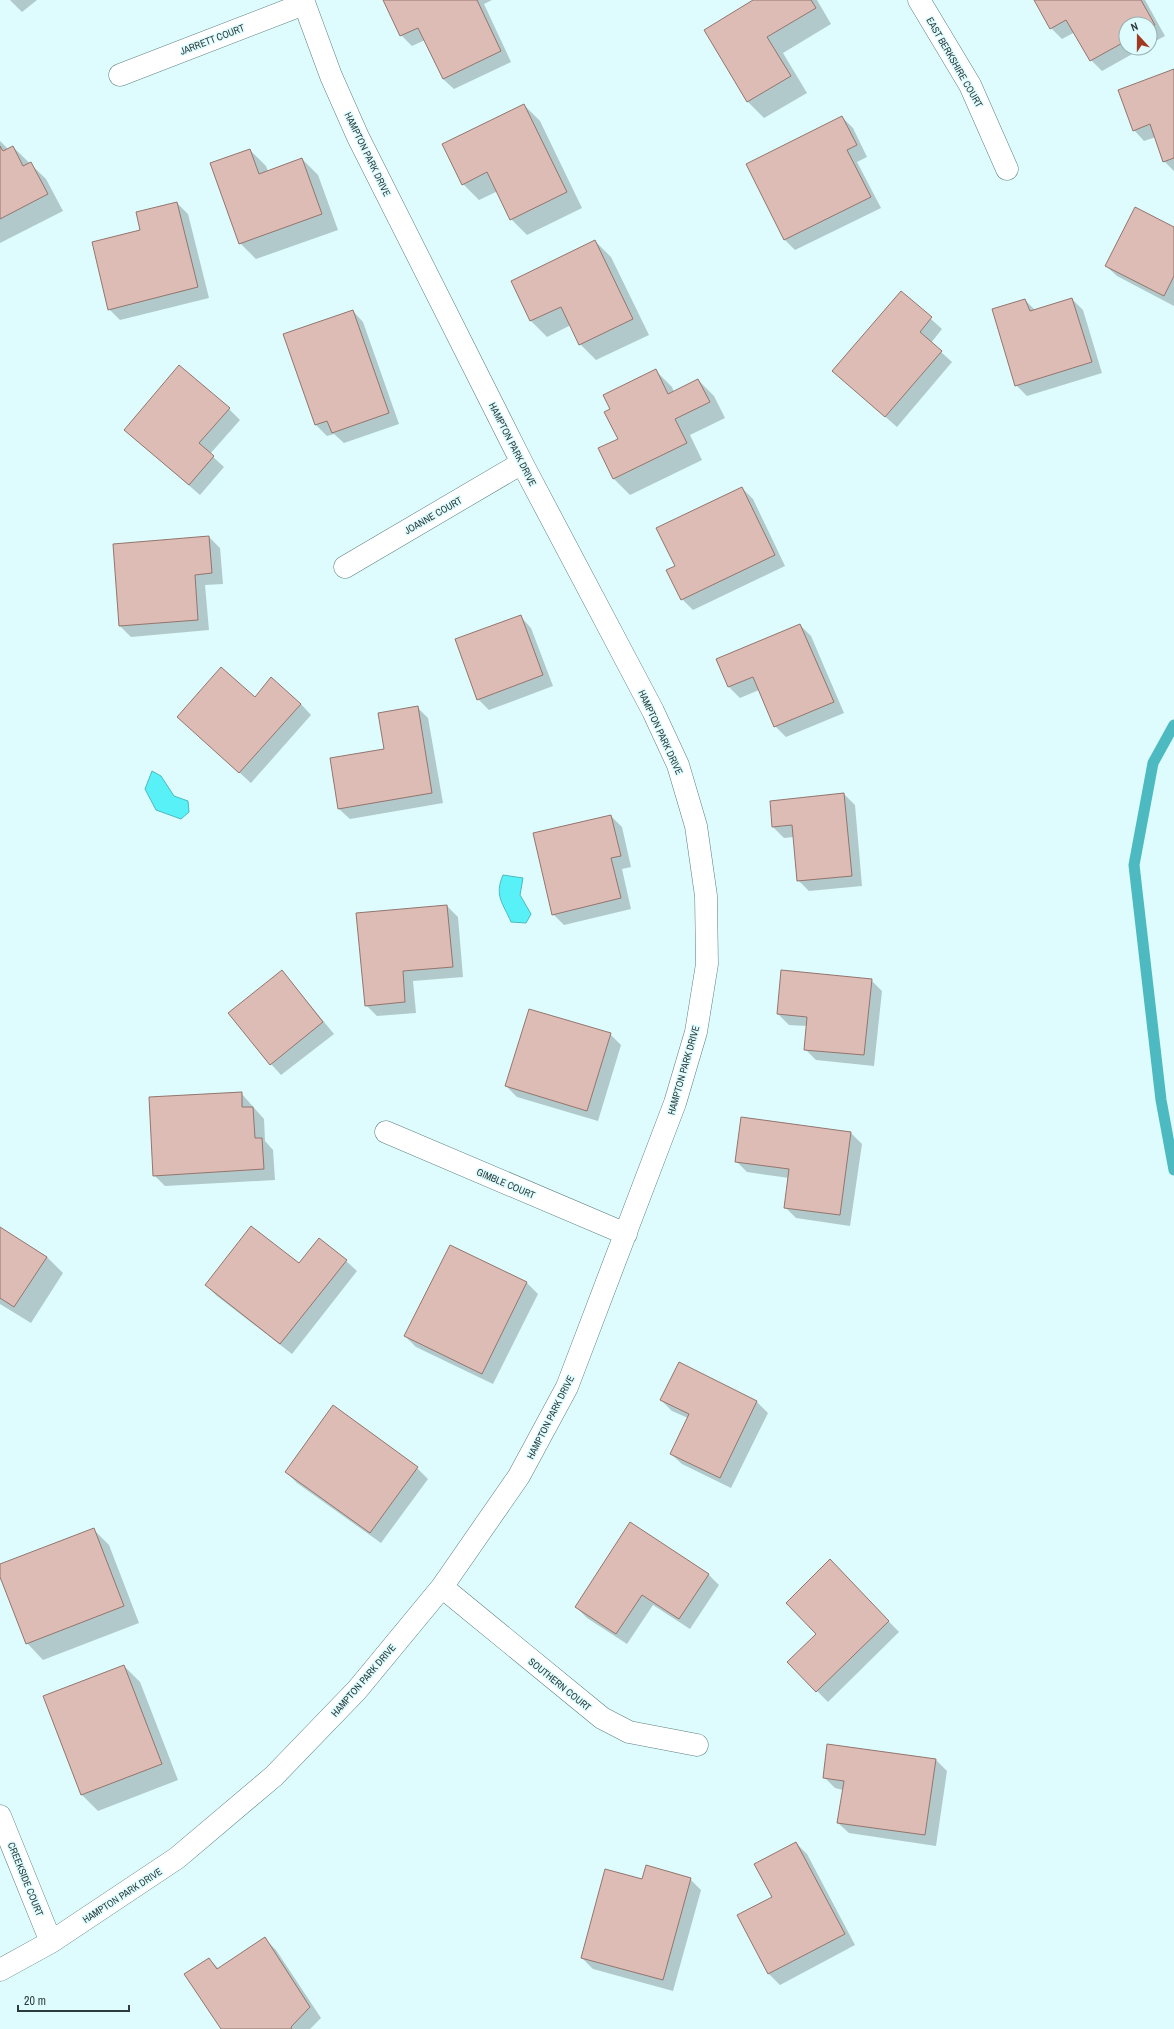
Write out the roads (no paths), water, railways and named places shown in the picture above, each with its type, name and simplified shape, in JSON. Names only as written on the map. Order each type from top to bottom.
[{"type":"street","name":"EAST BERKSHIRE COURT","points":[[918,0],[970,85],[981,106],[1007,169]]},
{"type":"street","name":"JARRETT COURT","points":[[120,75],[303,2]]},
{"type":"street","name":"HAMPTON PARK DRIVE","points":[[0,1970],[51,1942],[177,1858],[274,1776],[357,1690],[442,1587],[520,1476],[567,1387],[675,1103],[696,1032],[707,964],[706,896],[696,826],[678,765],[653,711],[522,463],[358,137],[331,76],[303,2]]},
{"type":"street","name":"JOANNE COURT","points":[[345,567],[522,463]]},
{"type":"street","name":"GIMBLE COURT","points":[[386,1132],[626,1234]]},
{"type":"street","name":"SOUTHERN COURT","points":[[442,1587],[602,1718],[629,1732],[697,1745]]},
{"type":"street","name":"CREEKSIDE COURT","points":[[0,1816],[51,1942]]},
{"type":"water","points":[[152,771],[161,776],[174,796],[188,801],[189,812],[181,819],[156,810],[145,789]]},
{"type":"water","points":[[503,875],[523,878],[520,895],[531,914],[526,923],[511,922],[499,894],[500,882]]},
{"type":"waterway","points":[[1174,725],[1153,763],[1134,865],[1161,1100],[1174,1170]]}]
